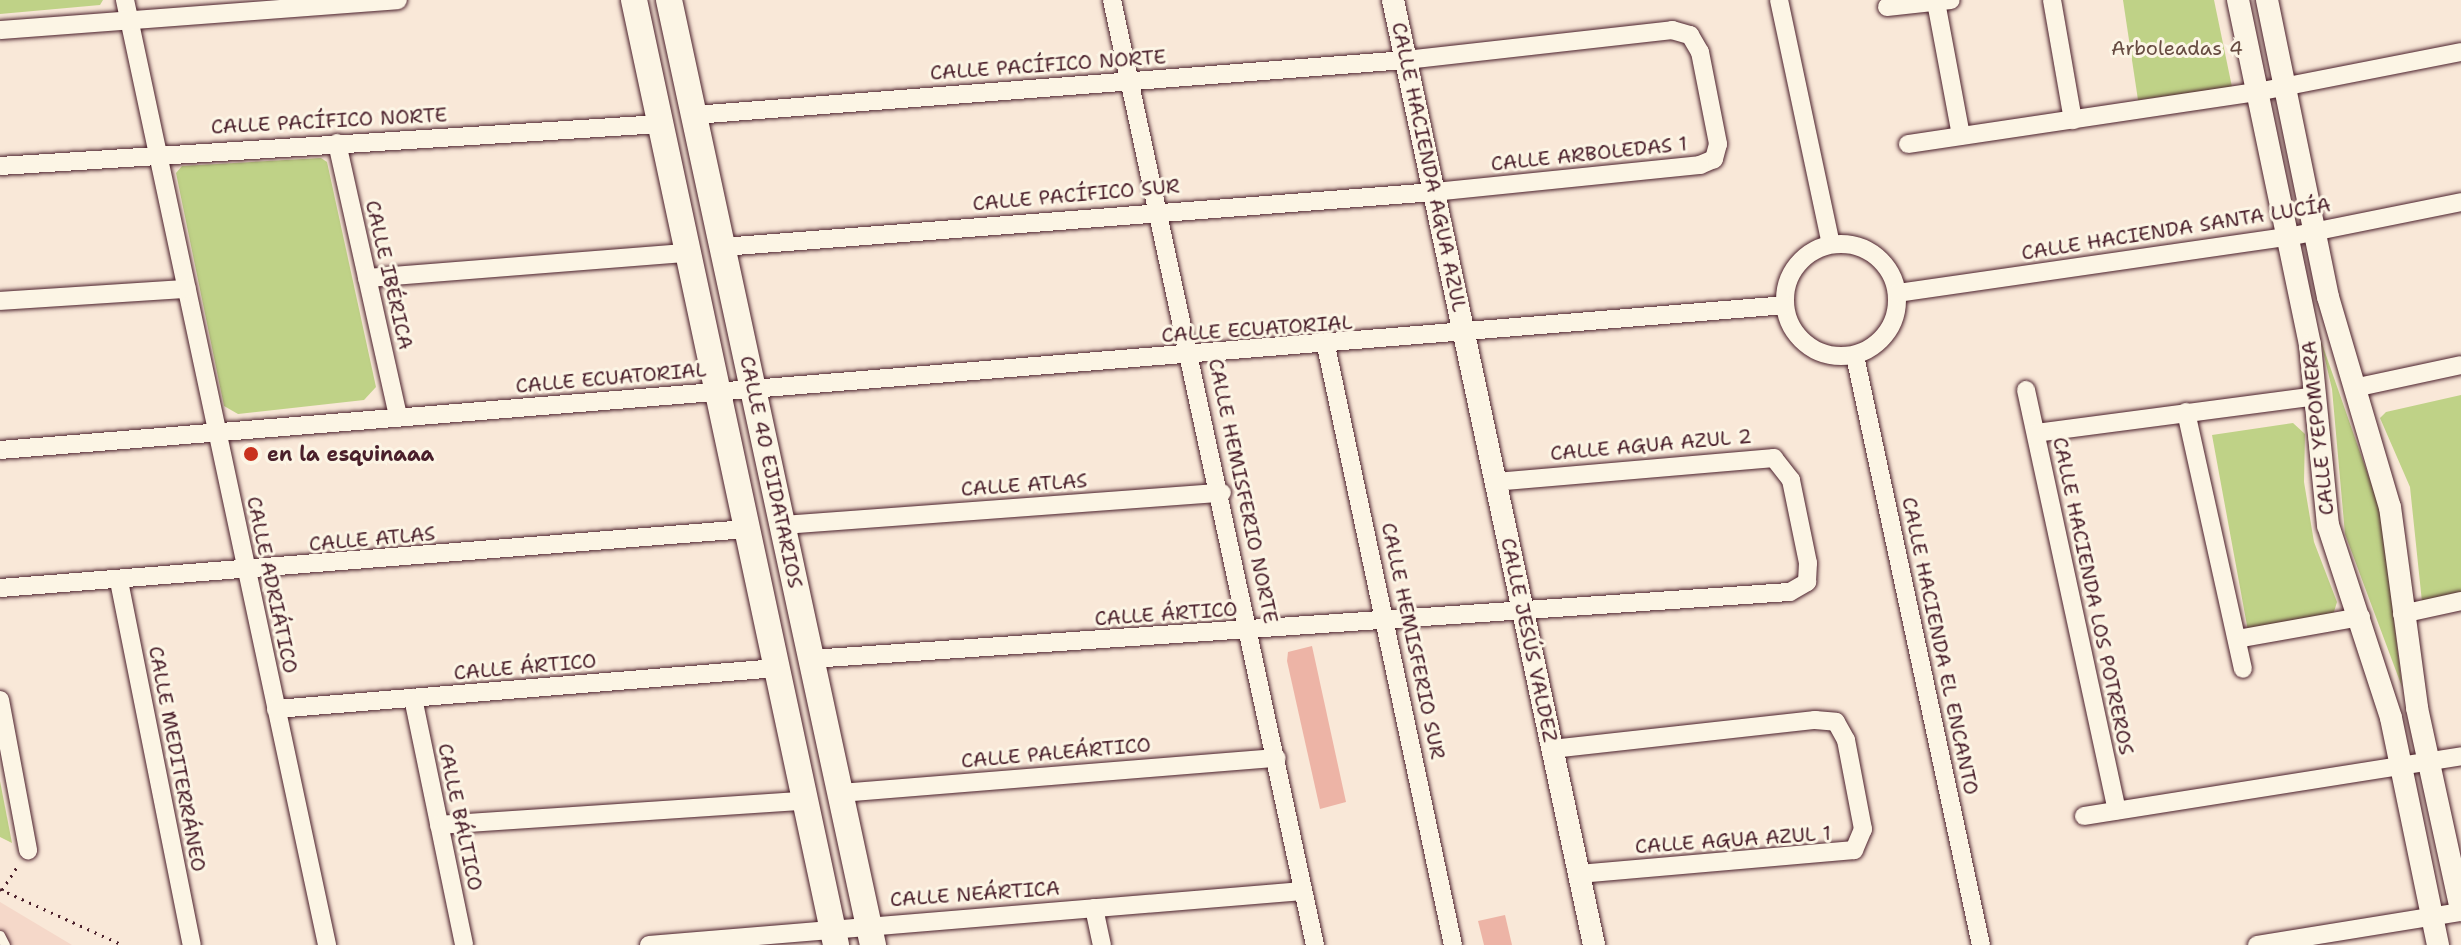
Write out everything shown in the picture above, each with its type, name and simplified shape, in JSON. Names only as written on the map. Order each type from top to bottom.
[{"type":"main road","name":"CALLE 40 EJIDATARIOS","points":[[634,0],[834,936]]},
{"type":"main road","name":"CALLE 40 EJIDATARIOS","points":[[669,0],[870,934]]},
{"type":"street","points":[[0,30],[127,9],[398,0]]},
{"type":"street","name":"CALLE HEMISFERIO NORTE","points":[[1112,0],[1222,493],[1315,945]]},
{"type":"street","name":"CALLE HACIENDA AGUA AZUL","points":[[1393,0],[1464,335]]},
{"type":"street","points":[[1779,0],[1831,244]]},
{"type":"street","points":[[2052,0],[2073,120]]},
{"type":"street","name":"CALLE YEPOMERA","points":[[2238,0],[2288,237],[2316,396],[2328,525],[2361,617],[2402,768],[2438,945]]},
{"type":"street","name":"CALLE YEPOMERA","points":[[2267,0],[2315,232],[2354,388],[2387,496],[2402,614],[2461,911]]},
{"type":"street","points":[[1887,7],[1944,1],[1961,136]]},
{"type":"street","name":"CALLE ADRIÁTICO","points":[[127,9],[327,945]]},
{"type":"street","name":"CALLE ARBOLEDAS 1","points":[[1406,60],[1672,30],[1690,35],[1700,52],[1718,144],[1707,163],[1434,192]]},
{"type":"street","points":[[1908,144],[2257,92],[2461,52]]},
{"type":"street","name":"CALLE PACÍFICO NORTE","points":[[694,115],[1406,60]]},
{"type":"street","name":"CALLE PACÍFICO NORTE","points":[[0,166],[660,124]]},
{"type":"street","name":"CALLE IBÉRICA","points":[[337,143],[398,417]]},
{"type":"street","name":"CALLE PACÍFICO SUR","points":[[722,247],[1160,210],[1434,192]]},
{"type":"street","name":"CALLE HACIENDA SANTA LUCÍA","points":[[1897,293],[2288,237],[2461,202]]},
{"type":"street","points":[[1831,244],[1866,249],[1892,275],[1897,293],[1897,309],[1883,339],[1855,356],[1831,356],[1808,347],[1789,321],[1785,305],[1796,266],[1831,244]]},
{"type":"street","points":[[367,278],[688,253]]},
{"type":"street","points":[[0,301],[187,289]]},
{"type":"street","points":[[1464,335],[1785,305]]},
{"type":"street","name":"CALLE ECUATORIAL","points":[[0,450],[218,434],[752,386],[1464,335]]},
{"type":"street","name":"CALLE JESÚS VALDEZ","points":[[1464,335],[1594,945]]},
{"type":"street","name":"CALLE HEMISFERIO SUR","points":[[1326,346],[1453,945]]},
{"type":"street","name":"CALLE HACIENDA EL ENCANTO","points":[[1855,356],[1981,945]]},
{"type":"street","points":[[2354,388],[2461,365]]},
{"type":"street","name":"CALLE HACIENDA LOS POTREROS","points":[[2026,390],[2117,810]]},
{"type":"street","points":[[2036,433],[2316,396]]},
{"type":"street","points":[[2186,412],[2243,669]]},
{"type":"street","name":"CALLE AGUA AZUL 2","points":[[1496,482],[1766,457],[1783,464],[1791,480],[1808,563],[1807,582],[1800,589],[1523,612]]},
{"type":"street","name":"CALLE ATLAS","points":[[782,525],[1222,493]]},
{"type":"street","name":"CALLE ATLAS","points":[[0,588],[247,572],[747,529]]},
{"type":"street","name":"CALLE MEDITERRÁNEO","points":[[119,581],[192,945]]},
{"type":"street","points":[[2402,614],[2461,601]]},
{"type":"street","name":"CALLE ÁRTICO","points":[[811,659],[1523,612]]},
{"type":"street","points":[[2237,639],[2361,617]]},
{"type":"street","name":"CALLE ÁRTICO","points":[[276,709],[777,668]]},
{"type":"street","name":"CALLE BÁLTICO","points":[[413,698],[464,945]]},
{"type":"street","points":[[0,700],[28,850]]},
{"type":"street","name":"CALLE AGUA AZUL 1","points":[[1552,749],[1815,720],[1836,722],[1846,740],[1863,829],[1854,850],[1579,874]]},
{"type":"street","points":[[2084,816],[2402,768],[2461,756]]},
{"type":"street","name":"CALLE PALEÁRTICO","points":[[840,793],[1277,758]]},
{"type":"street","points":[[439,825],[805,801]]},
{"type":"street","name":"CALLE NEÁRTICA","points":[[649,945],[870,934],[1094,908],[1303,891]]},
{"type":"street","points":[[1094,908],[1102,945]]},
{"type":"street","points":[[2257,945],[2461,911]]},
{"type":"lane","points":[[0,935],[5,945]]},
{"type":"path","points":[[28,850],[1,890],[123,945]]},
{"type":"shaded area","points":[[0,902],[72,945],[0,945]]},
{"type":"green space","points":[[0,0],[103,0],[100,5],[0,14]]},
{"type":"green space","name":"Arboleadas 4","points":[[2123,0],[2214,0],[2232,87],[2138,100]]},
{"type":"green space","points":[[321,158],[327,162],[376,387],[364,400],[238,414],[224,406],[176,173],[182,166]]},
{"type":"green space","points":[[2320,338],[2381,512],[2402,687],[2345,534],[2332,389]]},
{"type":"green space","points":[[2461,395],[2461,594],[2422,602],[2410,487],[2380,418],[2386,412]]},
{"type":"green space","points":[[2293,423],[2305,434],[2304,482],[2314,542],[2337,602],[2333,615],[2248,631],[2212,435]]},
{"type":"green space","points":[[0,781],[12,843],[0,837]]},
{"type":"building","points":[[1312,646],[1346,802],[1320,809],[1287,661],[1288,652]]},
{"type":"building","points":[[1505,915],[1512,945],[1484,945],[1478,921]]},
{"type":"place","name":"en la esquinaaa","points":[[251,454]]}]
